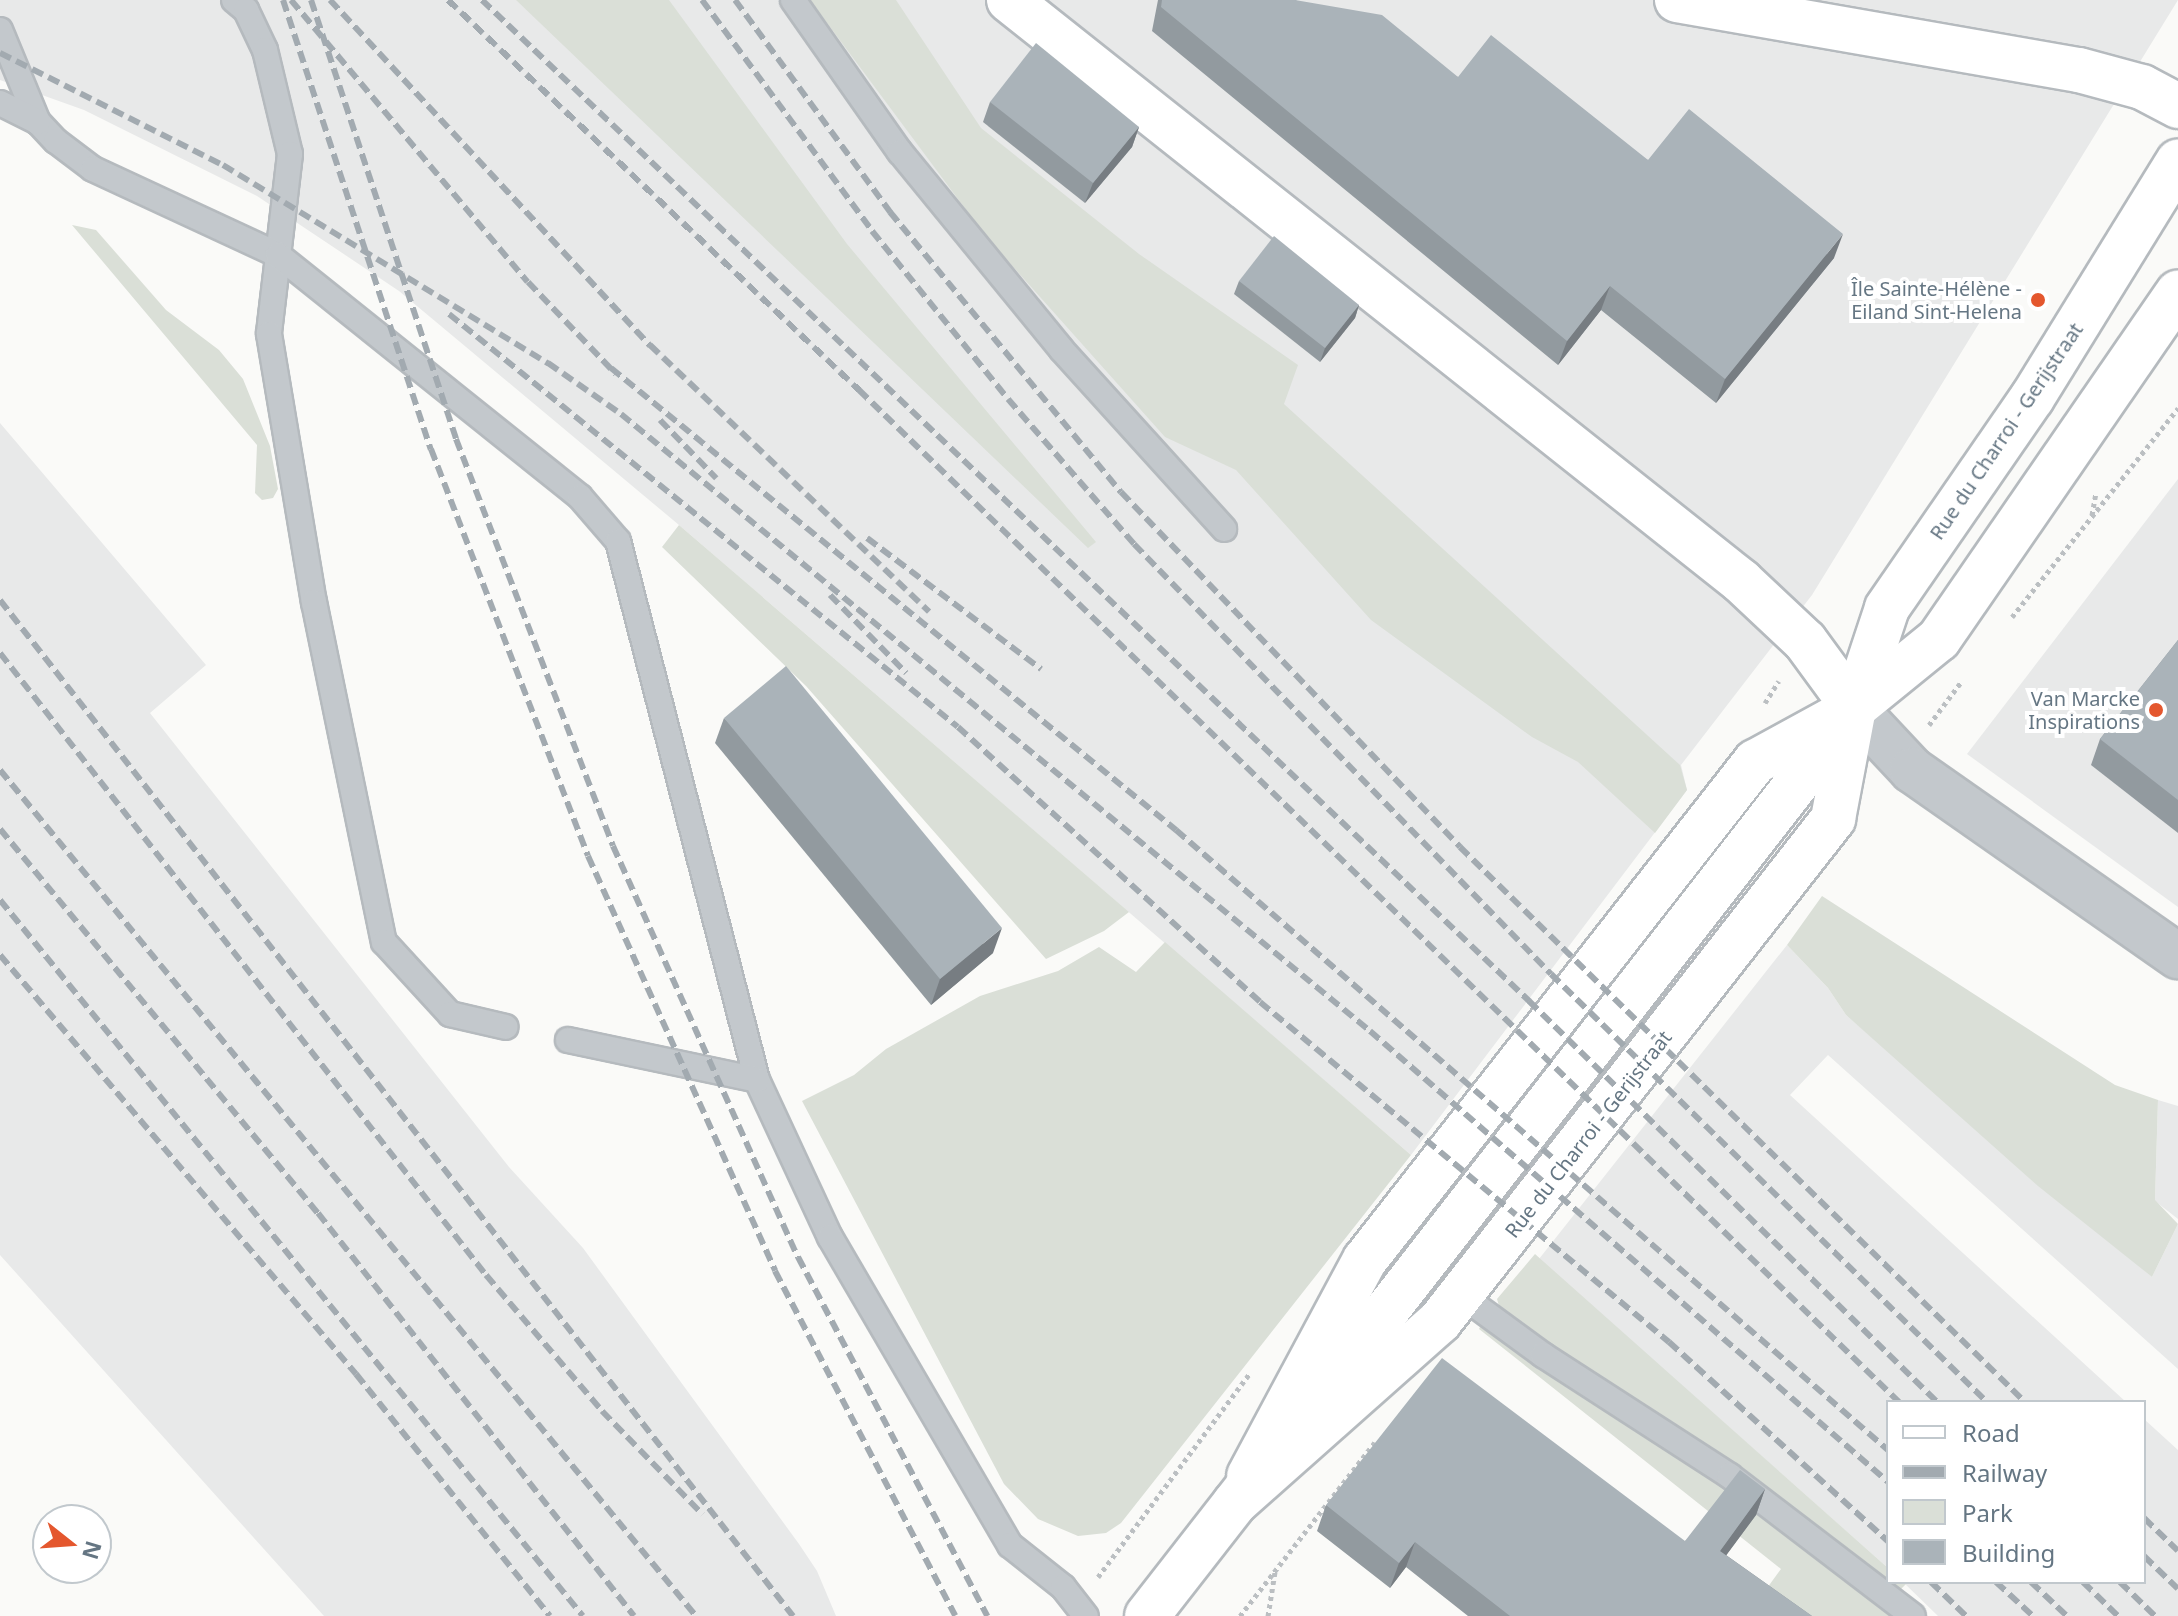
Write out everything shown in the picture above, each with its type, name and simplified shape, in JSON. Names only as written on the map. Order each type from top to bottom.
[{"type":"main road","points":[[1009,0],[1741,581],[1805,641],[1854,708]]},
{"type":"main road","points":[[1677,0],[2079,70],[2142,87],[2178,106]]},
{"type":"main road","name":"Rue du Charroi - Gerijstraat","points":[[1235,1503],[1440,1321],[1833,819],[1854,708],[1887,608],[2032,398],[2178,162]]},
{"type":"main road","name":"Rue du Charroi - Gerijstraat","points":[[1147,1616],[1487,1187],[1854,708],[1939,639],[2178,292]]},
{"type":"street","points":[[1854,708],[1912,770],[2178,956]]},
{"type":"lane","points":[[234,0],[246,10],[265,50],[290,154],[269,334],[314,602],[384,942],[450,1014],[506,1027]]},
{"type":"lane","points":[[793,0],[940,201],[1061,349],[1224,529]]},
{"type":"lane","points":[[0,30],[38,122]]},
{"type":"lane","points":[[0,103],[38,122],[93,169],[278,255],[580,497],[618,541],[757,1080],[830,1237],[1010,1545],[1063,1587],[1086,1616]]},
{"type":"lane","points":[[568,1040],[757,1080]]},
{"type":"lane","points":[[1461,1295],[1543,1355],[1730,1476],[1913,1616]]},
{"type":"path","points":[[2051,571],[2178,408]]},
{"type":"path","points":[[1268,1616],[1275,1571]]},
{"type":"shaded area","points":[[0,0],[2178,0],[1812,595],[1681,765],[1687,790],[1411,1155],[679,525],[399,291],[257,196],[84,110],[0,80]]},
{"type":"shaded area","points":[[0,423],[206,665],[150,713],[509,1167],[583,1248],[799,1544],[817,1571],[836,1616],[324,1616],[0,1255]]},
{"type":"shaded area","points":[[2178,479],[2178,907],[1967,754]]},
{"type":"shaded area","points":[[1787,945],[1828,988],[1846,1015],[2152,1277],[2178,1224],[2178,1369],[1828,1055],[1790,1095],[2124,1400],[1886,1400],[1886,1566],[1539,1259]]},
{"type":"shaded area","points":[[2158,1100],[2178,1106],[2178,1219],[2155,1201]]},
{"type":"shaded area","points":[[2146,1421],[2178,1450],[2178,1616],[1938,1616],[1905,1584],[2146,1584]]},
{"type":"green space","points":[[516,0],[669,0],[847,244],[1096,542],[1088,548]]},
{"type":"green space","points":[[810,0],[896,0],[981,128],[1139,254],[1298,365],[1284,404],[1680,765],[1687,790],[1655,833],[1578,762],[1532,737],[1371,620],[1236,470],[1165,437],[984,234]]},
{"type":"green space","points":[[72,225],[96,230],[166,310],[219,350],[243,379],[270,446],[278,489],[273,498],[262,500],[255,493],[257,445]]},
{"type":"green space","points":[[679,525],[1129,912],[1104,931],[1046,959],[806,686],[662,547]]},
{"type":"green space","points":[[1822,896],[2115,1085],[2158,1100],[2155,1200],[2178,1224],[2152,1277],[2038,1186],[1846,1015],[1828,988],[1787,945]]},
{"type":"green space","points":[[1165,942],[1411,1155],[1121,1523],[1106,1533],[1078,1536],[1038,1519],[1004,1484],[802,1101],[854,1075],[886,1049],[980,996],[1058,971],[1099,947],[1136,972]]},
{"type":"green space","points":[[1535,1254],[1886,1566],[1886,1584],[1906,1584],[1897,1593],[1501,1313],[1497,1299]]},
{"type":"green space","points":[[1481,1325],[1677,1451],[1896,1616],[1769,1616],[1754,1606],[1781,1569],[1479,1329]]},
{"type":"building","points":[[1162,0],[1295,0],[1382,15],[1458,77],[1491,35],[1648,160],[1689,109],[1843,234],[1725,379],[1610,286],[1567,341],[1161,7]]},
{"type":"building","points":[[1036,43],[1139,127],[1093,183],[990,102]]},
{"type":"building","points":[[1274,236],[1359,305],[1325,348],[1239,281]]},
{"type":"building","name":"Van Marcke Inspirations","points":[[2178,640],[2178,800],[2100,739]]},
{"type":"building","points":[[786,666],[1002,928],[940,979],[724,718]]},
{"type":"building","points":[[1442,1358],[1685,1541],[1740,1470],[1765,1489],[1720,1551],[1812,1616],[1510,1616],[1415,1542],[1399,1563],[1326,1505]]},
{"type":"railway","points":[[283,0],[431,449],[588,856],[775,1271],[955,1616]]},
{"type":"railway","points":[[291,0],[528,282],[616,374]]},
{"type":"railway","points":[[311,0],[456,439],[613,846],[798,1257],[987,1616]]},
{"type":"railway","points":[[330,0],[650,345],[929,612]]},
{"type":"railway","points":[[448,0],[859,390],[1897,1400]]},
{"type":"railway","points":[[482,0],[1529,1001],[1935,1400]]},
{"type":"railway","points":[[702,0],[872,231],[1008,399],[1134,544],[1551,974],[1985,1400]]},
{"type":"railway","points":[[735,0],[890,212],[1121,492],[1460,847],[2023,1400]]},
{"type":"railway","points":[[0,53],[223,165],[548,363],[621,414],[1370,1031],[1886,1480]]},
{"type":"railway","points":[[449,314],[958,727],[1260,1002],[1669,1342],[1886,1539]]},
{"type":"railway","points":[[611,368],[1176,830],[1886,1448]]},
{"type":"railway","points":[[660,420],[716,478]]},
{"type":"railway","points":[[867,538],[1041,669]]},
{"type":"railway","points":[[830,595],[906,673]]},
{"type":"railway","points":[[0,600],[793,1616]]},
{"type":"railway","points":[[0,653],[486,1275],[602,1411],[702,1514]]},
{"type":"railway","points":[[0,770],[696,1616]]},
{"type":"railway","points":[[0,829],[318,1213],[634,1616]]},
{"type":"railway","points":[[0,900],[583,1616]]},
{"type":"railway","points":[[0,955],[356,1374],[550,1616]]},
{"type":"railway","points":[[2146,1520],[2178,1551]]},
{"type":"railway","points":[[2146,1558],[2178,1589]]},
{"type":"railway","points":[[1933,1584],[1966,1616]]},
{"type":"railway","points":[[1998,1584],[2033,1616]]},
{"type":"railway","points":[[2033,1584],[2067,1616]]},
{"type":"railway","points":[[2085,1584],[2118,1616]]},
{"type":"railway","points":[[2122,1584],[2155,1616]]},
{"type":"place","name":"Île Sainte-Hélène - Eiland Sint-Helena","points":[[2038,300]]},
{"type":"place","name":"Van Marcke Inspirations","points":[[2156,710]]}]
